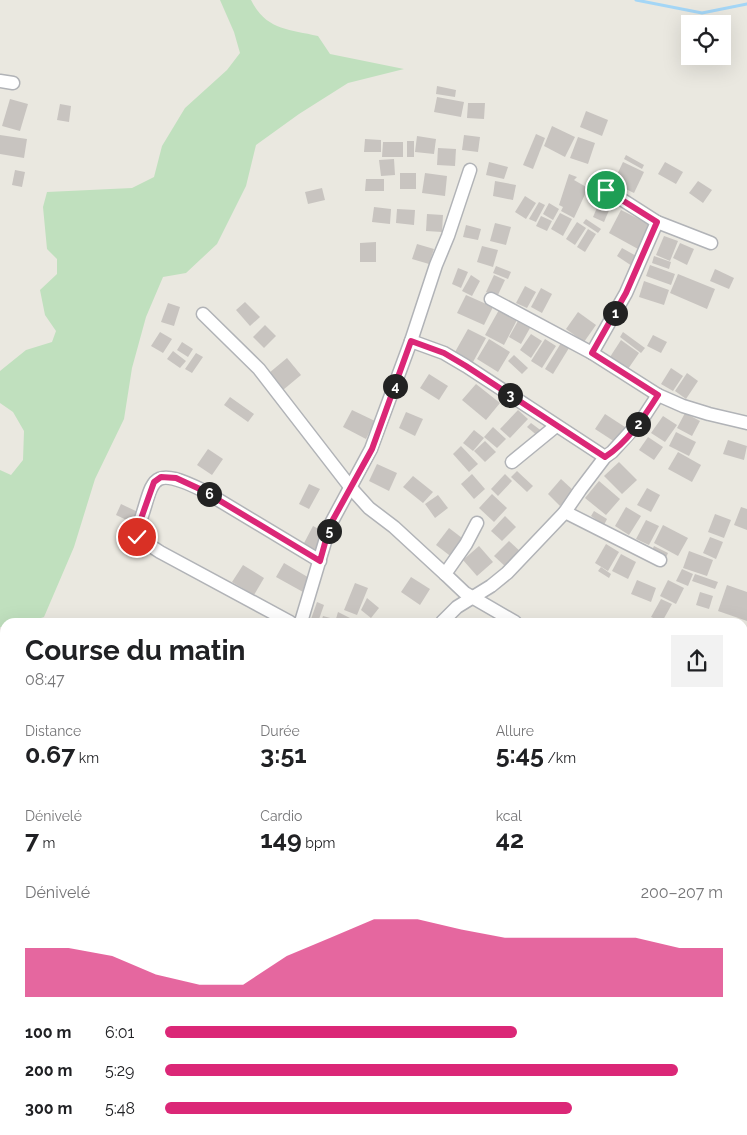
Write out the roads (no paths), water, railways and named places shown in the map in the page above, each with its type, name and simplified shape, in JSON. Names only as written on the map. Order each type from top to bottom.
[{"type":"street","points":[[302,618],[330,525],[372,449],[470,170]]},
{"type":"street","points":[[606,190],[657,222],[711,243]]},
{"type":"street","points":[[592,353],[626,293],[657,222]]},
{"type":"street","points":[[492,299],[592,353],[658,395],[682,406],[747,423]]},
{"type":"street","points":[[203,314],[259,369],[351,488],[369,508],[394,528],[465,593],[509,618]]},
{"type":"street","points":[[411,341],[444,353],[466,366],[605,457]]},
{"type":"street","points":[[446,618],[457,607],[491,586],[507,573],[565,512],[605,457],[644,418],[658,395]]},
{"type":"street","points":[[512,462],[556,426]]},
{"type":"street","points":[[283,618],[160,552],[137,537],[137,530],[154,482],[161,477],[176,478],[202,490],[320,561]]},
{"type":"street","points":[[565,512],[660,560]]},
{"type":"street","points":[[445,574],[466,544],[477,523]]},
{"type":"waterway","points":[[636,0],[702,13],[747,4]]}]
